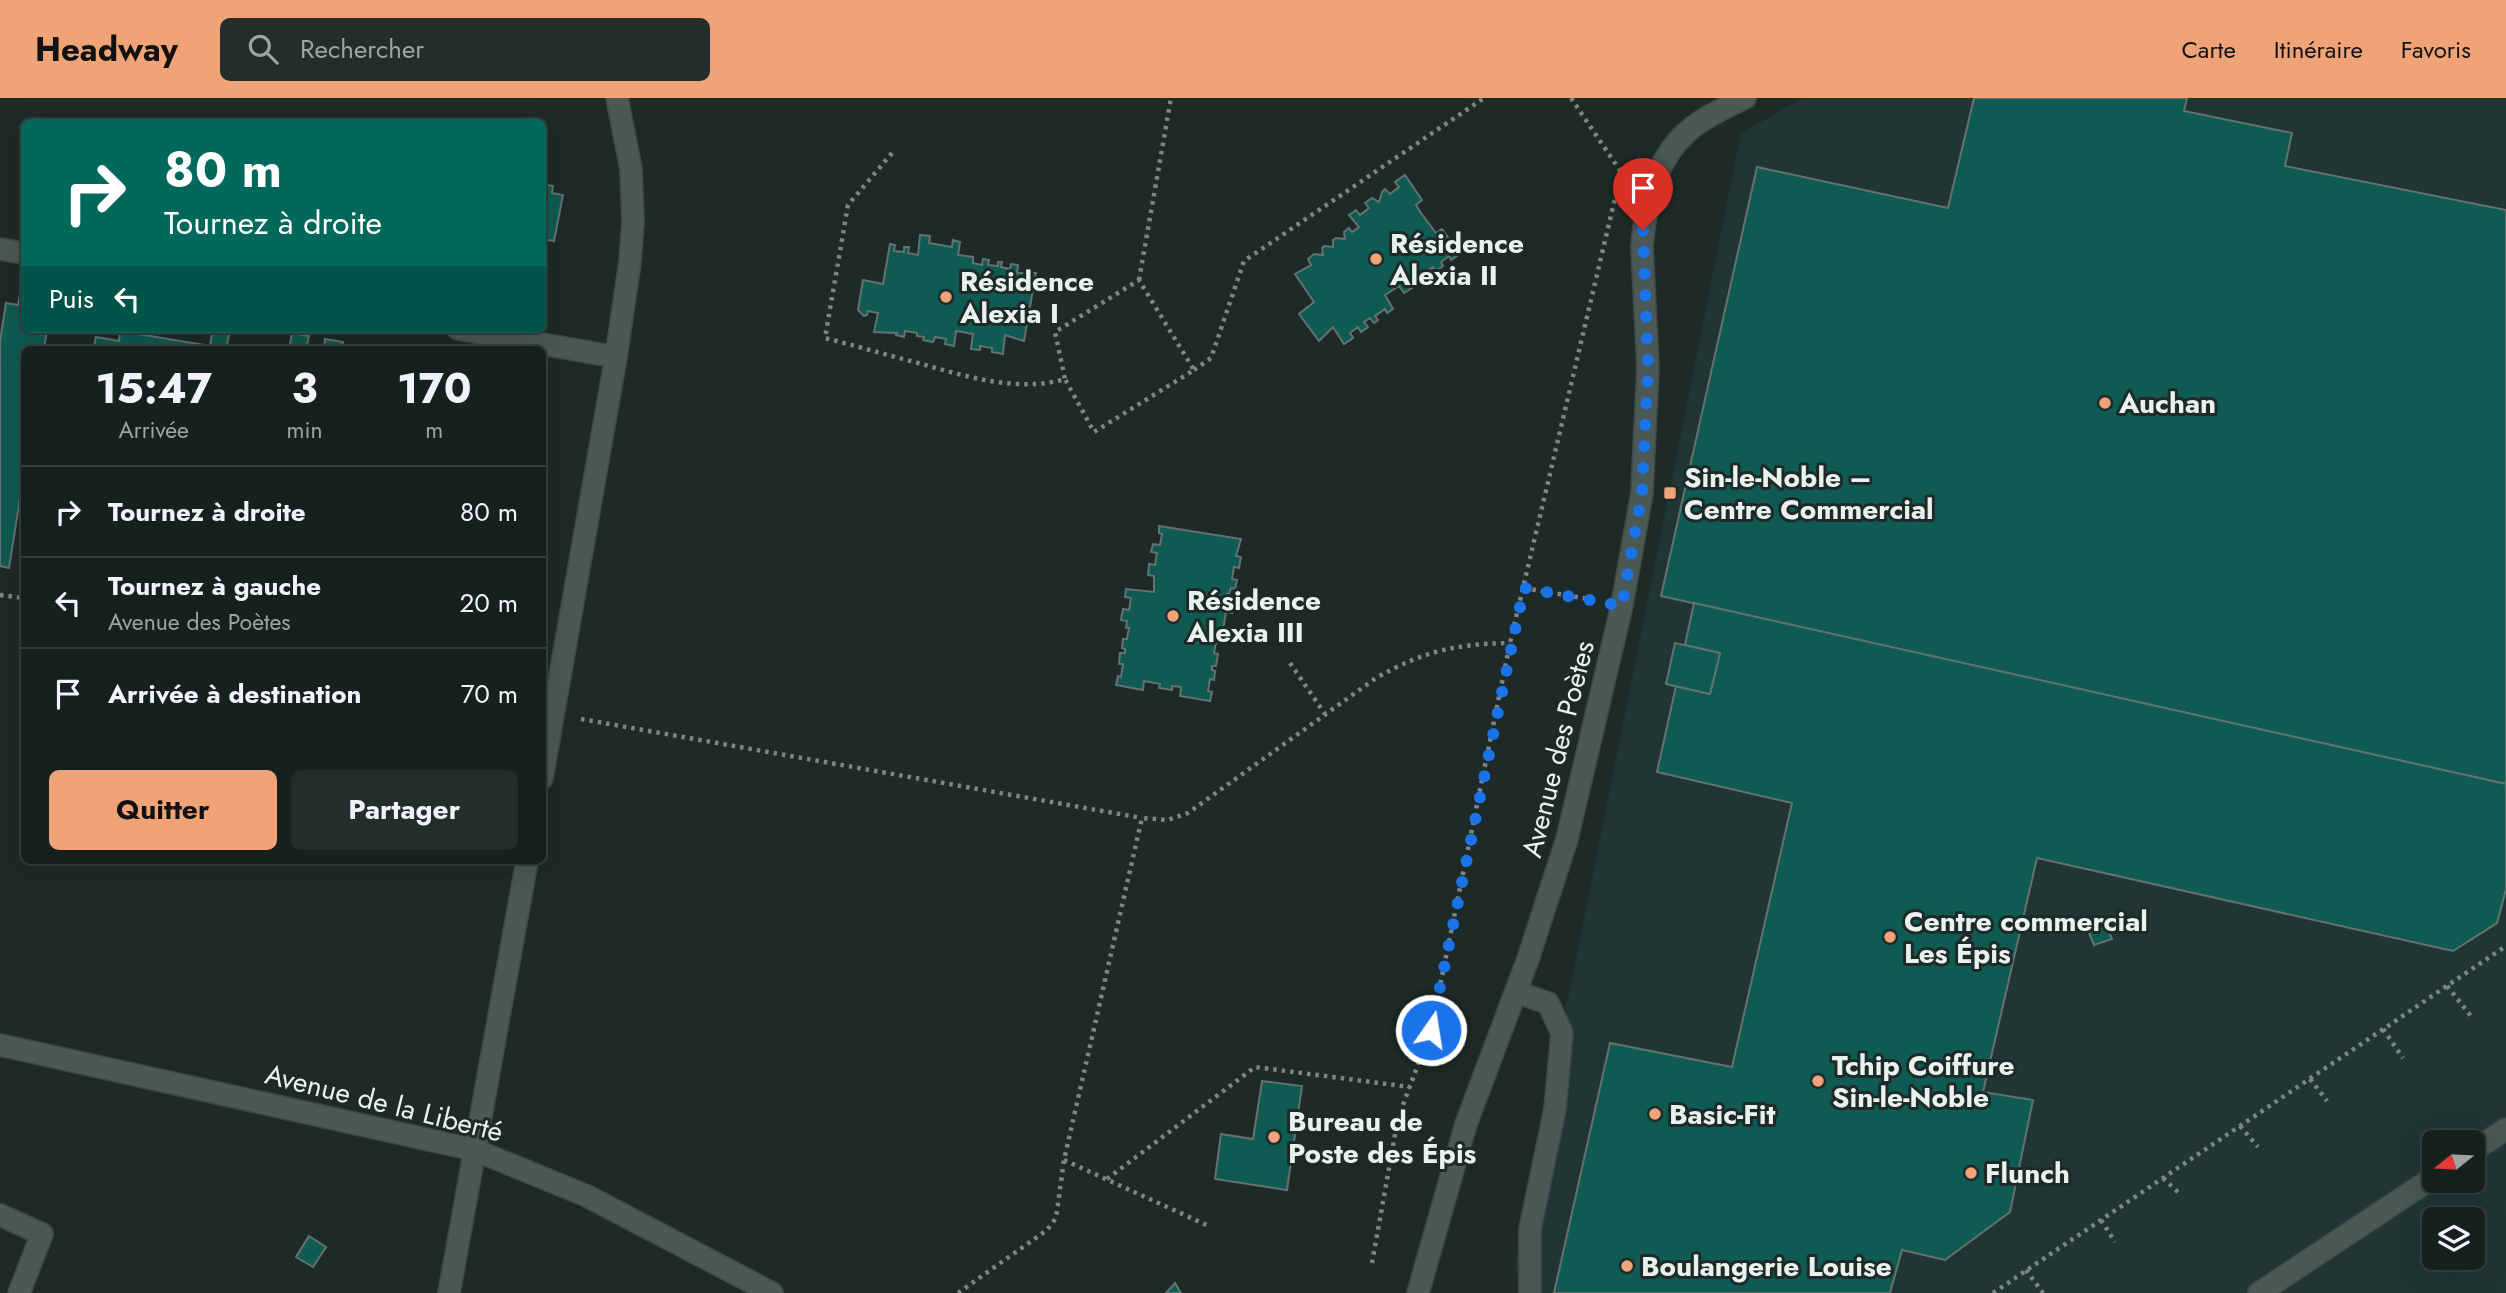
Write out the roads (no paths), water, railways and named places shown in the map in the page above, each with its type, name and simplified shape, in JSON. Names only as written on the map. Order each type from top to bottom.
[{"type":"street","points":[[546,757],[627,290],[633,222],[631,169],[617,98]]},
{"type":"street","name":"Avenue des Poètes","points":[[1418,1293],[1466,1124],[1516,992],[1567,839],[1622,606],[1642,482],[1648,369],[1642,247],[1647,210],[1663,163],[1681,138],[1704,120],[1745,98]]},
{"type":"street","points":[[0,249],[21,252]]},
{"type":"street","points":[[481,333],[616,357]]},
{"type":"street","points":[[449,1293],[526,864]]},
{"type":"street","points":[[1516,992],[1548,1003],[1562,1033],[1555,1109],[1530,1229],[1530,1293]]},
{"type":"street","name":"Avenue de la Liberté","points":[[0,1045],[475,1150],[587,1196],[772,1293]]},
{"type":"street","points":[[2485,1143],[2506,1129]]},
{"type":"street","points":[[2259,1293],[2422,1185]]},
{"type":"street","points":[[0,1214],[42,1234],[19,1293]]},
{"type":"place","name":"Résidence Alexia II","points":[[1376,259]]},
{"type":"place","name":"Résidence Alexia I","points":[[946,297]]},
{"type":"place","name":"Auchan","points":[[2105,403]]},
{"type":"place","name":"Sin-le-Noble – Centre Commercial","points":[[1670,493]]},
{"type":"place","name":"Résidence Alexia III","points":[[1173,616]]},
{"type":"place","name":"Centre commercial Les Épis","points":[[1890,937]]},
{"type":"place","name":"Tchip Coiffure Sin-le-Noble","points":[[1818,1081]]},
{"type":"place","name":"Basic-Fit","points":[[1655,1114]]},
{"type":"place","name":"Bureau de Poste des Épis","points":[[1274,1137]]},
{"type":"place","name":"Flunch","points":[[1971,1173]]},
{"type":"place","name":"Boulangerie Louise","points":[[1627,1266]]}]
